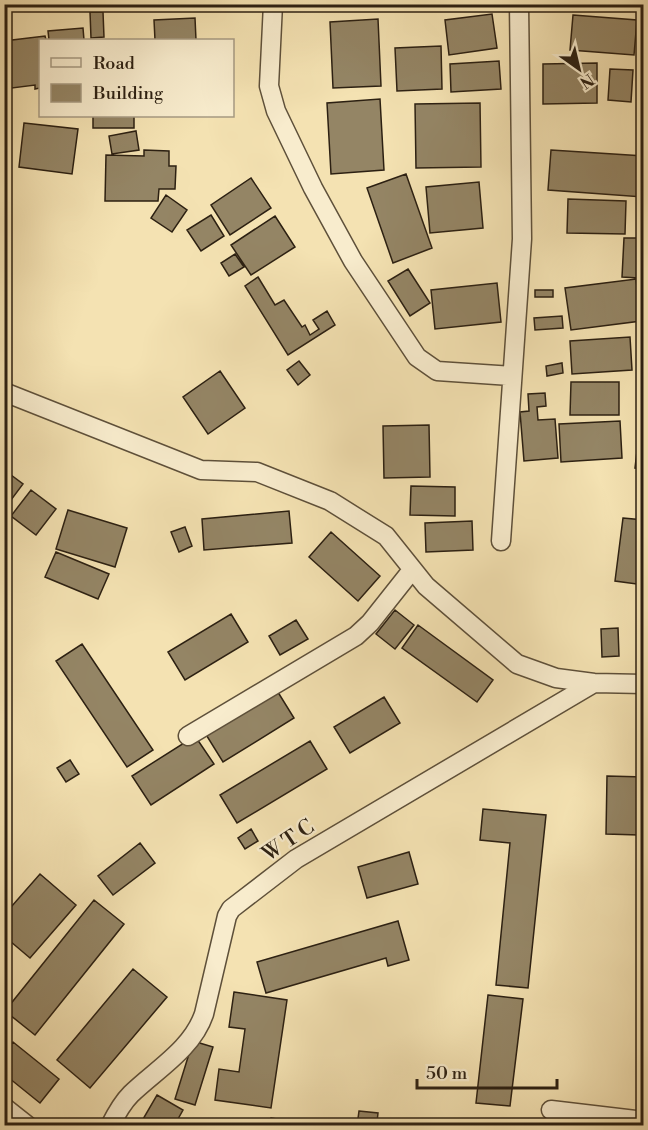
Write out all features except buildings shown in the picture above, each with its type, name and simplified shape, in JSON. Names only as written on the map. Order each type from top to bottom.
[{"type":"street","points":[[273,4],[269,86],[276,111],[312,188],[352,261],[417,357],[437,371],[512,376]]},
{"type":"street","points":[[501,541],[522,239],[519,4]]},
{"type":"street","points":[[4,392],[201,470],[257,472],[330,501],[386,536],[426,586],[517,664],[556,678],[594,683],[644,684]]},
{"type":"street","points":[[188,736],[356,636],[370,623],[412,570]]},
{"type":"street","name":"W T C","points":[[110,1125],[131,1094],[174,1057],[197,1029],[204,1014],[226,916],[231,909],[296,859],[594,683]]},
{"type":"street","points":[[4,1107],[28,1125]]},
{"type":"street","points":[[551,1110],[644,1121]]}]
